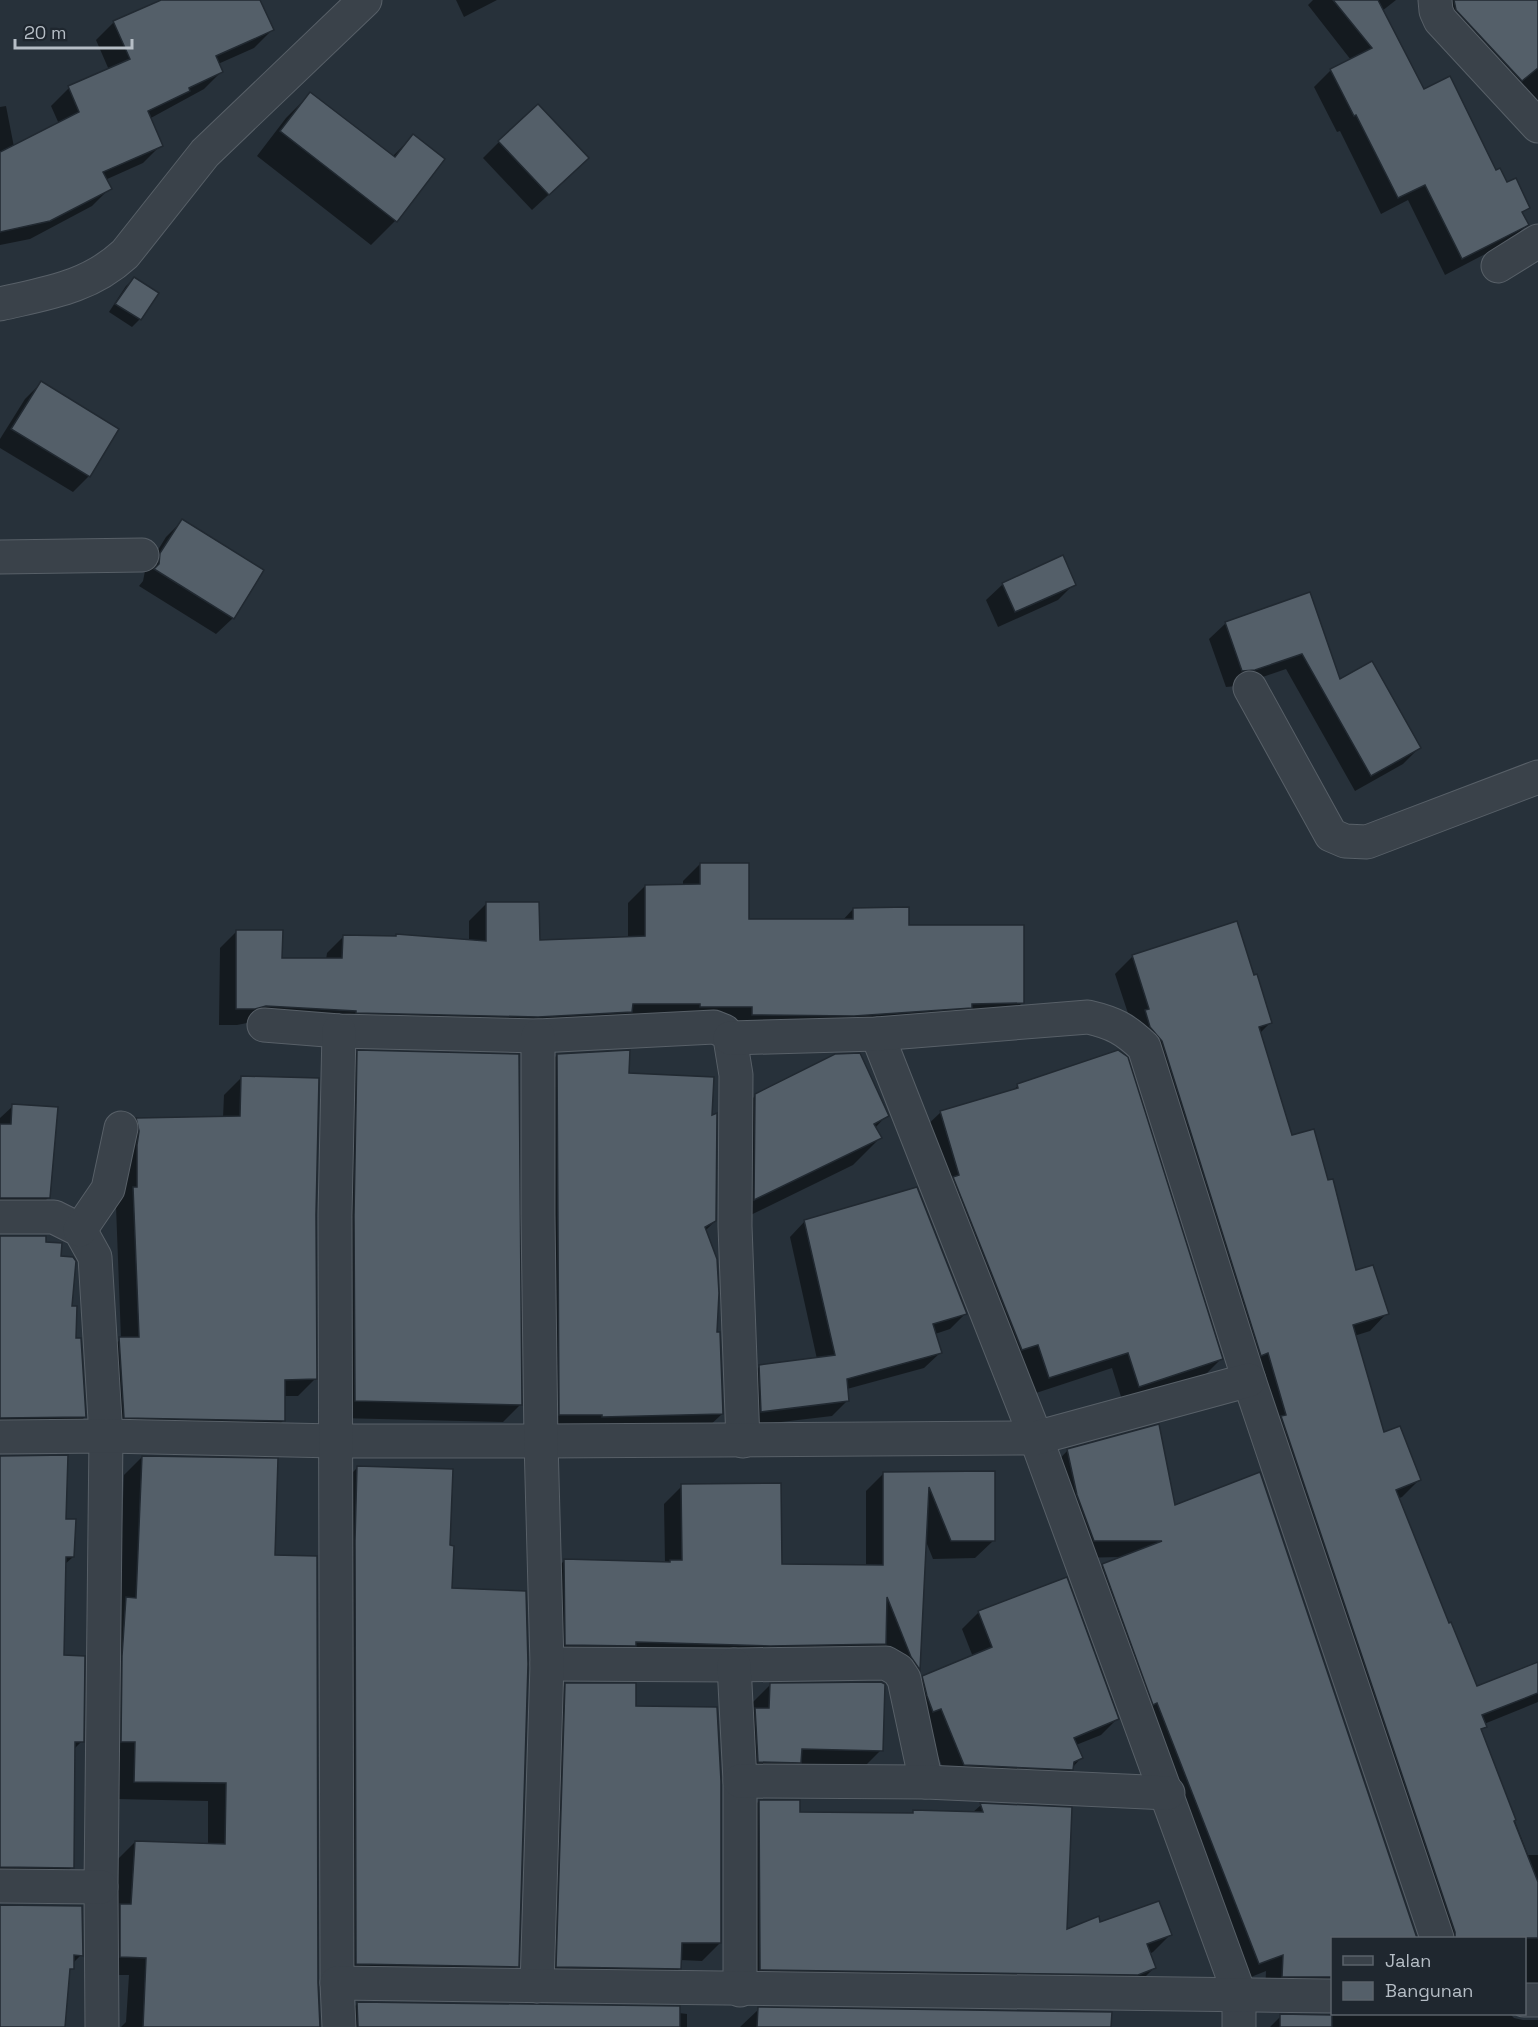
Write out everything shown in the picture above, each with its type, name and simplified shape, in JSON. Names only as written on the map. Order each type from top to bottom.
[{"type":"street","points":[[0,304],[81,284],[112,266],[125,254],[205,153],[365,0]]},
{"type":"street","points":[[1435,0],[1440,20],[1538,126]]},
{"type":"street","points":[[1498,266],[1538,241]]},
{"type":"street","points":[[0,557],[142,555]]},
{"type":"street","points":[[1250,688],[1332,835],[1345,841],[1367,842],[1538,777]]},
{"type":"street","points":[[730,1038],[877,1034],[1089,1017],[1110,1022],[1128,1032],[1144,1047],[1249,1380],[1437,1937]]},
{"type":"street","points":[[264,1025],[339,1031],[538,1036],[714,1027],[724,1031],[730,1038],[736,1075],[735,1226],[743,1441]]},
{"type":"street","points":[[339,1031],[335,1215],[339,2027]]},
{"type":"street","points":[[877,1034],[1036,1438],[1168,1793],[1239,1994],[1239,2027]]},
{"type":"street","points":[[537,1986],[547,1664],[541,1442],[538,1036]]},
{"type":"street","points":[[80,1230],[108,1189],[121,1128]]},
{"type":"street","points":[[0,1217],[54,1217],[80,1230],[95,1257],[106,1436],[101,1887],[102,2027]]},
{"type":"street","points":[[0,1437],[106,1436],[336,1441],[541,1442],[1036,1438],[1249,1380]]},
{"type":"street","points":[[547,1664],[886,1663],[898,1670],[904,1680],[926,1782]]},
{"type":"street","points":[[734,1665],[740,1781],[740,1990]]},
{"type":"street","points":[[740,1781],[926,1782],[1168,1793]]},
{"type":"street","points":[[0,1886],[101,1887]]},
{"type":"street","points":[[337,1983],[1331,1996]]},
{"type":"building","points":[[161,0],[260,0],[274,30],[216,56],[223,72],[148,111],[163,146],[103,172],[112,189],[50,221],[0,232],[0,152],[79,112],[68,86],[130,59],[113,21]]},
{"type":"building","points":[[1333,0],[1378,0],[1424,89],[1450,76],[1496,170],[1500,168],[1507,182],[1516,178],[1530,208],[1522,212],[1529,225],[1462,259],[1425,185],[1398,198],[1330,69],[1372,48]]},
{"type":"building","points":[[1454,0],[1538,0],[1538,68],[1522,81],[1456,10]]},
{"type":"building","points":[[310,92],[395,157],[413,134],[445,159],[397,222],[280,131]]},
{"type":"building","points":[[538,104],[589,158],[549,195],[498,141]]},
{"type":"building","points":[[134,277],[159,293],[141,320],[115,304]]},
{"type":"building","points":[[41,381],[119,429],[90,477],[11,429]]},
{"type":"building","points":[[182,519],[264,570],[234,619],[154,569],[159,564],[160,553]]},
{"type":"building","points":[[1063,555],[1076,585],[1015,612],[1002,583]]},
{"type":"building","points":[[1310,592],[1340,679],[1372,661],[1421,748],[1371,776],[1302,654],[1255,670],[1242,671],[1225,622]]},
{"type":"building","points":[[700,863],[749,863],[749,919],[853,919],[853,908],[909,907],[909,925],[1024,925],[1024,1003],[972,1004],[972,1008],[854,1016],[752,1015],[752,1007],[700,1007],[700,1004],[633,1004],[632,1012],[538,1017],[356,1013],[356,1011],[266,1006],[255,1009],[236,1009],[236,930],[283,930],[282,958],[342,958],[343,935],[396,936],[396,934],[486,941],[486,902],[539,902],[540,940],[645,936],[645,885],[700,884]]},
{"type":"building","points":[[1237,921],[1272,1023],[1259,1027],[1292,1135],[1314,1129],[1328,1180],[1333,1179],[1356,1270],[1373,1265],[1389,1314],[1353,1325],[1384,1432],[1400,1426],[1421,1480],[1396,1490],[1449,1623],[1451,1622],[1477,1686],[1538,1662],[1538,1693],[1482,1715],[1487,1727],[1481,1729],[1538,1882],[1538,1938],[1455,1937],[1281,1416],[1286,1415],[1268,1353],[1261,1356],[1162,1041],[1150,1027],[1145,1010],[1149,1009],[1132,955]]},
{"type":"building","points":[[357,1050],[519,1054],[522,1405],[355,1401],[354,1215]]},
{"type":"building","points":[[630,1050],[629,1073],[714,1077],[712,1115],[717,1113],[716,1221],[705,1227],[717,1259],[719,1293],[717,1332],[720,1332],[723,1414],[602,1417],[602,1415],[559,1415],[557,1054]]},
{"type":"building","points":[[1118,1050],[1128,1057],[1223,1359],[1139,1387],[1128,1353],[1049,1378],[1038,1345],[1022,1350],[953,1177],[959,1175],[940,1111],[1018,1088],[1017,1084]]},
{"type":"building","points":[[860,1053],[889,1116],[874,1124],[882,1138],[754,1200],[755,1094],[835,1054]]},
{"type":"building","points":[[241,1076],[319,1078],[316,1215],[317,1379],[285,1380],[285,1421],[124,1418],[119,1337],[139,1337],[133,1187],[137,1187],[139,1131],[136,1118],[240,1116]]},
{"type":"building","points":[[12,1104],[58,1107],[50,1198],[0,1198],[0,1124],[11,1124]]},
{"type":"building","points":[[917,1187],[967,1314],[933,1324],[942,1353],[847,1379],[849,1401],[761,1412],[759,1365],[835,1355],[804,1220]]},
{"type":"building","points":[[0,1236],[46,1236],[46,1242],[62,1243],[61,1256],[73,1257],[76,1261],[72,1306],[77,1306],[76,1338],[81,1338],[86,1417],[0,1418]]},
{"type":"building","points":[[1159,1424],[1175,1505],[1260,1472],[1417,1937],[1331,1937],[1331,1977],[1282,1977],[1283,1955],[1259,1964],[1157,1703],[1153,1705],[1102,1564],[1162,1541],[1094,1541],[1077,1495],[1067,1449]]},
{"type":"building","points":[[68,1455],[66,1519],[76,1519],[74,1557],[66,1557],[64,1655],[85,1656],[84,1742],[75,1742],[74,1868],[0,1867],[0,1456]]},
{"type":"building","points":[[142,1456],[278,1458],[275,1555],[317,1556],[320,2027],[143,2027],[146,1958],[120,1957],[120,1904],[131,1904],[135,1841],[225,1844],[226,1783],[134,1782],[135,1742],[121,1742],[122,1656],[126,1597],[136,1598]]},
{"type":"building","points":[[357,1466],[453,1469],[450,1545],[454,1546],[452,1588],[526,1591],[528,1664],[519,1967],[356,1964],[355,1541]]},
{"type":"building","points":[[995,1471],[995,1541],[951,1541],[929,1487],[920,1670],[911,1657],[887,1597],[886,1644],[770,1646],[636,1642],[636,1646],[565,1645],[564,1559],[670,1562],[670,1560],[682,1560],[681,1484],[781,1483],[782,1564],[883,1565],[883,1472]]},
{"type":"building","points":[[1067,1577],[1119,1719],[1074,1738],[1083,1758],[1074,1762],[1073,1770],[964,1765],[941,1709],[933,1712],[922,1676],[992,1647],[978,1611]]},
{"type":"building","points":[[881,1682],[885,1684],[883,1751],[802,1749],[801,1763],[758,1762],[755,1708],[769,1708],[770,1683]]},
{"type":"building","points":[[565,1683],[636,1683],[636,1706],[717,1707],[721,1781],[721,1943],[682,1943],[681,1969],[556,1967]]},
{"type":"building","points":[[759,1800],[800,1800],[800,1812],[913,1813],[913,1810],[983,1812],[980,1803],[1072,1807],[1067,1929],[1099,1916],[1100,1922],[1159,1901],[1172,1935],[1147,1944],[1156,1968],[1138,1975],[760,1970]]},
{"type":"building","points":[[0,1905],[82,1906],[83,1956],[74,1955],[74,1969],[70,1969],[65,2027],[0,2027]]},
{"type":"building","points":[[357,2002],[680,2006],[680,2027],[358,2027]]},
{"type":"building","points":[[758,2007],[1112,2012],[1111,2027],[757,2027]]},
{"type":"building","points":[[1280,2014],[1332,2015],[1332,2027],[1280,2027]]}]
